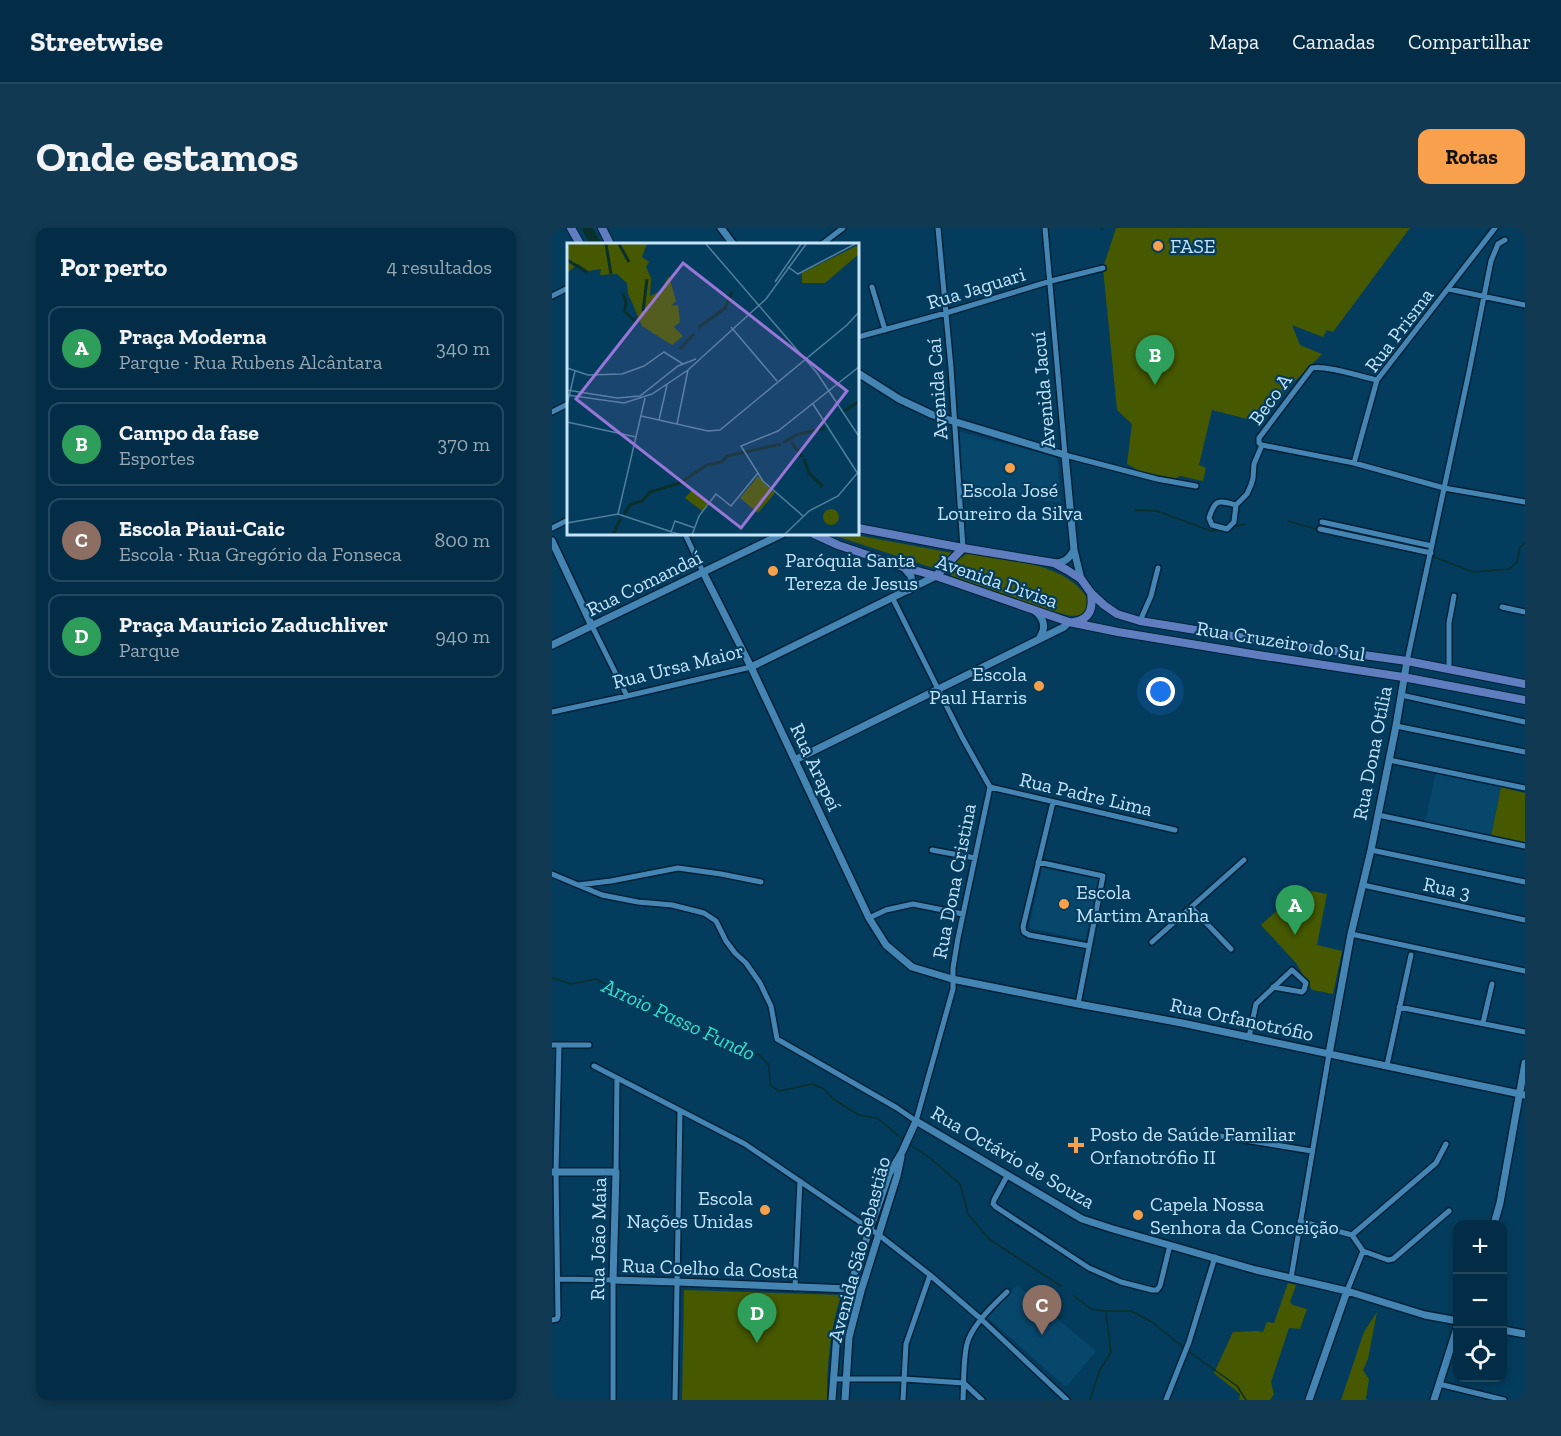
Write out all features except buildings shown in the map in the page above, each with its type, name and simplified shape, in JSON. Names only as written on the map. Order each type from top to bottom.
[{"type":"main road","points":[[571,228],[579,243]]},
{"type":"main road","points":[[602,228],[610,243]]},
{"type":"main road","name":"Avenida Divisa","points":[[860,528],[1054,563],[1081,579],[1090,592]]},
{"type":"main road","name":"Avenida Divisa","points":[[818,536],[838,545],[1069,622]]},
{"type":"main road","points":[[936,576],[963,548]]},
{"type":"main road","points":[[1069,622],[1086,618],[1092,607],[1090,592]]},
{"type":"main road","name":"Rua Cruzeiro do Sul","points":[[1090,592],[1104,606],[1117,614],[1140,621],[1407,661],[1525,684]]},
{"type":"main road","name":"Rua Cruzeiro do Sul","points":[[1069,622],[1258,655],[1404,677],[1525,700]]},
{"type":"street","points":[[721,228],[732,243]]},
{"type":"street","points":[[823,243],[843,228]]},
{"type":"street","name":"Avenida Caí","points":[[938,228],[955,422],[963,548]]},
{"type":"street","name":"Avenida Jacuí","points":[[1045,228],[1074,550],[1081,579]]},
{"type":"street","name":"Rua Prisma","points":[[1354,463],[1377,380],[1495,228]]},
{"type":"street","name":"Rua Dona Otília","points":[[1291,1278],[1351,934],[1371,850],[1407,661],[1491,261],[1498,244],[1504,240]]},
{"type":"street","name":"Rua Jaguari","points":[[860,336],[1103,268]]},
{"type":"street","points":[[872,287],[885,330]]},
{"type":"street","points":[[552,296],[567,288]]},
{"type":"street","points":[[1449,289],[1525,305]]},
{"type":"street","name":"Beco A","points":[[1262,445],[1259,438],[1312,368],[1327,368],[1377,380]]},
{"type":"street","points":[[860,374],[899,399],[933,415],[1065,455],[1157,479],[1196,486]]},
{"type":"street","points":[[552,412],[567,404]]},
{"type":"street","points":[[1236,505],[1221,501],[1216,503],[1209,518],[1212,525],[1227,529],[1234,522],[1236,505],[1247,494],[1253,478],[1256,456],[1262,445],[1354,463],[1444,488],[1525,502]]},
{"type":"street","points":[[552,528],[567,520]]},
{"type":"street","points":[[1322,522],[1432,546]]},
{"type":"street","points":[[1320,529],[1431,553]]},
{"type":"street","name":"Rua Arapeí","points":[[686,536],[752,667],[869,918],[886,945],[912,967],[952,979]]},
{"type":"street","name":"Rua Comandaí","points":[[552,645],[772,537]]},
{"type":"street","points":[[552,541],[627,696]]},
{"type":"street","points":[[1054,563],[1063,562],[1071,556],[1074,550]]},
{"type":"street","points":[[903,567],[912,581],[909,590]]},
{"type":"street","points":[[1140,621],[1151,596],[1158,568]]},
{"type":"street","name":"Rua Ursa Maior","points":[[552,712],[752,667],[936,576]]},
{"type":"street","points":[[1449,669],[1449,623],[1454,596]]},
{"type":"street","name":"Rua Dona Cristina","points":[[892,597],[962,737],[990,787],[952,968],[952,988],[916,1121],[903,1148]]},
{"type":"street","points":[[1502,607],[1525,612]]},
{"type":"street","points":[[1035,611],[1040,615],[1044,626],[1037,641]]},
{"type":"street","points":[[795,760],[1037,641],[1069,622]]},
{"type":"street","points":[[1401,695],[1525,722]]},
{"type":"street","points":[[1396,726],[1525,752]]},
{"type":"street","points":[[1389,760],[1525,788]]},
{"type":"street","name":"Rua Padre Lima","points":[[990,787],[1175,830]]},
{"type":"street","points":[[1053,802],[1023,927],[1024,932],[1029,935],[1089,946]]},
{"type":"street","points":[[1378,815],[1525,846]]},
{"type":"street","points":[[932,850],[975,858]]},
{"type":"street","points":[[1371,850],[1525,882]]},
{"type":"street","points":[[1152,942],[1244,860]]},
{"type":"street","points":[[1038,862],[1102,876],[1078,1004]]},
{"type":"street","points":[[552,874],[576,885],[611,881],[678,868],[761,882]]},
{"type":"street","name":"Rua Octávio de Souza","points":[[576,885],[602,895],[704,913],[716,921],[726,941],[760,983],[771,1006],[777,1039],[1082,1219],[1249,1268],[1347,1291],[1425,1315],[1453,1320]]},
{"type":"street","name":"Rua 3","points":[[1363,885],[1525,920]]},
{"type":"street","points":[[869,918],[886,910],[913,904],[963,914]]},
{"type":"street","points":[[1192,908],[1231,949]]},
{"type":"street","points":[[1351,934],[1525,971]]},
{"type":"street","points":[[1387,1065],[1411,955]]},
{"type":"street","points":[[1249,1037],[1256,1004],[1273,987],[1292,970],[1306,985],[1302,992],[1273,987]]},
{"type":"street","name":"Rua Orfanotrófio","points":[[952,979],[1182,1023],[1522,1094]]},
{"type":"street","points":[[1483,1023],[1492,984]]},
{"type":"street","points":[[1399,1007],[1525,1032]]},
{"type":"street","points":[[552,1045],[589,1046]]},
{"type":"street","points":[[555,1318],[555,1292],[558,1280],[554,1229],[554,1172],[559,1045]]},
{"type":"street","points":[[1495,1220],[1522,1094],[1525,1063]]},
{"type":"street","points":[[594,1066],[745,1144],[879,1235],[930,1275],[1067,1400]]},
{"type":"street","name":"Rua João Maia","points":[[613,1400],[617,1078]]},
{"type":"street","points":[[675,1400],[680,1111]]},
{"type":"street","points":[[1220,1136],[1312,1151]]},
{"type":"street","points":[[1352,1235],[1436,1163],[1446,1144]]},
{"type":"street","name":"Avenida São Sebastião","points":[[832,1400],[837,1333],[849,1289],[889,1174],[903,1148]]},
{"type":"street","name":"Avenida São Sebastião","points":[[845,1400],[849,1337],[897,1176],[903,1148]]},
{"type":"street","points":[[554,1172],[616,1172]]},
{"type":"street","points":[[1007,1176],[994,1200],[993,1204],[996,1207],[1086,1266],[1121,1282],[1157,1290],[1170,1245]]},
{"type":"street","points":[[795,1288],[800,1181]]},
{"type":"street","points":[[1300,1221],[1352,1235],[1363,1251],[1388,1260],[1394,1259],[1449,1211]]},
{"type":"street","points":[[1309,1400],[1363,1251]]},
{"type":"street","points":[[1166,1400],[1189,1342],[1215,1257]]},
{"type":"street","points":[[903,1400],[906,1344],[930,1275]]},
{"type":"street","name":"Rua Coelho da Costa","points":[[558,1280],[678,1282],[861,1291]]},
{"type":"street","points":[[963,1400],[967,1342],[992,1306],[1007,1292]]},
{"type":"street","points":[[1434,1400],[1457,1328]]},
{"type":"street","points":[[1507,1331],[1525,1334]]},
{"type":"street","points":[[832,1379],[904,1379],[964,1383],[982,1400]]},
{"type":"street","points":[[1439,1384],[1504,1400]]},
{"type":"shaded area","name":"Escola José Loureiro da Silva","points":[[960,432],[1057,457],[1061,503],[974,485],[962,479]]},
{"type":"shaded area","points":[[1436,773],[1501,787],[1491,837],[1425,822]]},
{"type":"shaded area","name":"Escola Martim Aranha","points":[[1042,868],[1098,879],[1085,940],[1029,928]]},
{"type":"shaded area","points":[[1017,1285],[1096,1351],[1066,1387],[988,1318]]},
{"type":"green space","points":[[1116,228],[1410,228],[1333,332],[1327,330],[1323,337],[1292,325],[1300,345],[1322,354],[1255,421],[1212,410],[1199,465],[1206,468],[1203,481],[1180,476],[1175,479],[1140,471],[1127,464],[1132,424],[1117,410],[1103,268]]},
{"type":"green space","points":[[836,536],[860,536],[952,553],[933,568]]},
{"type":"green space","points":[[969,553],[1049,569],[1076,585],[1086,596],[1087,609],[1081,615],[1071,616],[1033,606],[952,576],[949,573],[952,566]]},
{"type":"green space","points":[[1501,787],[1525,793],[1525,844],[1491,837]]},
{"type":"green space","points":[[1301,889],[1327,894],[1317,945],[1342,951],[1333,994],[1312,990],[1296,963],[1261,925]]},
{"type":"green space","points":[[1288,1283],[1296,1285],[1290,1302],[1307,1309],[1300,1329],[1289,1328],[1271,1382],[1274,1394],[1270,1400],[1239,1400],[1240,1394],[1214,1373],[1233,1332],[1263,1332],[1267,1322],[1274,1323]]},
{"type":"green space","points":[[684,1290],[841,1295],[830,1347],[827,1400],[682,1400]]},
{"type":"green space","points":[[1377,1312],[1368,1359],[1363,1370],[1369,1379],[1366,1399],[1368,1400],[1341,1400],[1364,1332]]},
{"type":"waterway","points":[[587,228],[595,243]]},
{"type":"waterway","points":[[1135,510],[1157,511],[1211,531],[1218,530]]},
{"type":"waterway","points":[[1288,521],[1319,530]]},
{"type":"waterway","points":[[1232,527],[1245,524]]},
{"type":"waterway","points":[[1432,556],[1473,572],[1510,569],[1517,562],[1520,547],[1525,543]]},
{"type":"waterway","name":"Arroio Passo Fundo","points":[[552,978],[571,984],[596,979],[634,999],[652,1003],[700,1029],[716,1032],[739,1050],[759,1055],[769,1065],[770,1085],[779,1091],[812,1084],[824,1089],[833,1099],[859,1115],[877,1118],[905,1141]]},
{"type":"waterway","name":"Arroio Passo Fundo","points":[[909,1144],[930,1158],[960,1184],[968,1214],[989,1239],[1061,1286]]},
{"type":"waterway","name":"Arroio Passo Fundo","points":[[1074,1296],[1091,1309],[1131,1311],[1152,1322],[1184,1348]]},
{"type":"waterway","points":[[1090,1400],[1099,1372],[1111,1352],[1106,1313]]},
{"type":"waterway","name":"Arroio Passo Fundo","points":[[1188,1351],[1237,1386],[1246,1400]]},
{"type":"place","name":"FASE","points":[[1158,246]]},
{"type":"place","name":"Campo da fase","points":[[1155,385]]},
{"type":"place","name":"Escola José Loureiro da Silva","points":[[1010,468]]},
{"type":"place","name":"Paróquia Santa Tereza de Jesus","points":[[773,571]]},
{"type":"place","name":"Escola Paul Harris","points":[[1039,686]]},
{"type":"place","name":"Escola Martim Aranha","points":[[1064,904]]},
{"type":"place","name":"Praça Moderna","points":[[1295,935]]},
{"type":"place","name":"Posto de Saúde Familiar Orfanotrófio II","points":[[1076,1145]]},
{"type":"place","name":"Escola Nações Unidas","points":[[765,1210]]},
{"type":"place","name":"Capela Nossa Senhora da Conceição","points":[[1138,1215]]},
{"type":"place","name":"Escola Piaui-Caic","points":[[1042,1335]]},
{"type":"place","name":"Praça Mauricio Zaduchliver","points":[[757,1343]]}]
